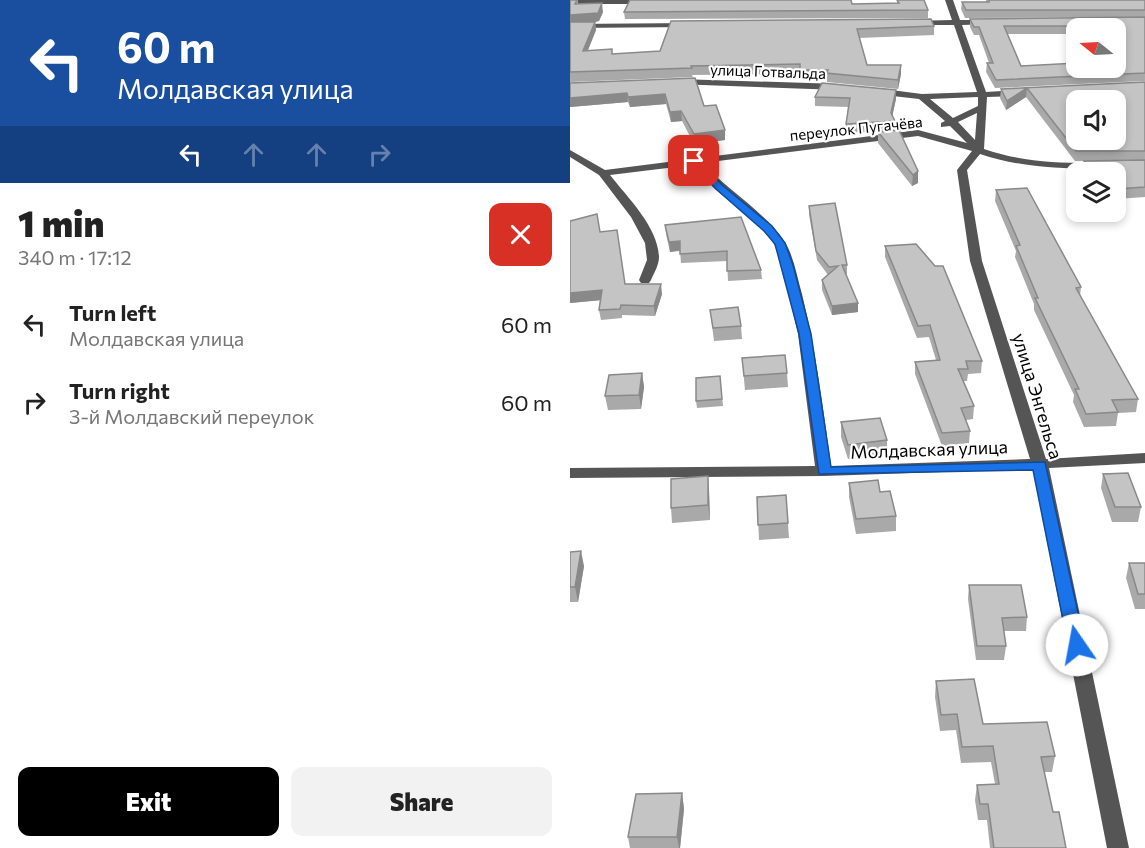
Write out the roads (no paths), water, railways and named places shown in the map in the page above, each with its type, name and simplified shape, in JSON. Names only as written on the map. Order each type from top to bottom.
[{"type":"street","points":[[949,0],[982,101],[979,150]]},
{"type":"street","points":[[570,2],[652,2]]},
{"type":"street","points":[[897,23],[1003,22]]},
{"type":"street","points":[[570,26],[698,25]]},
{"type":"street","name":"улица Готвальда","points":[[662,82],[786,83],[922,98],[982,101],[1028,92]]},
{"type":"street","points":[[922,98],[951,121],[979,150]]},
{"type":"street","points":[[918,133],[951,121],[982,101]]},
{"type":"street","name":"переулок Пугачёва","points":[[603,173],[918,133],[946,137],[1007,159],[1037,163],[1145,165]]},
{"type":"street","name":"улица Энгельса","points":[[979,150],[962,170],[976,261],[1040,465],[1118,848]]},
{"type":"street","points":[[570,153],[603,173],[636,216],[651,243],[653,260],[645,280]]},
{"type":"street","points":[[694,161],[719,187],[768,228],[780,243],[788,265],[805,334],[824,471]]},
{"type":"street","name":"Молдавская улица","points":[[570,473],[824,471],[1040,465],[1145,458]]}]
